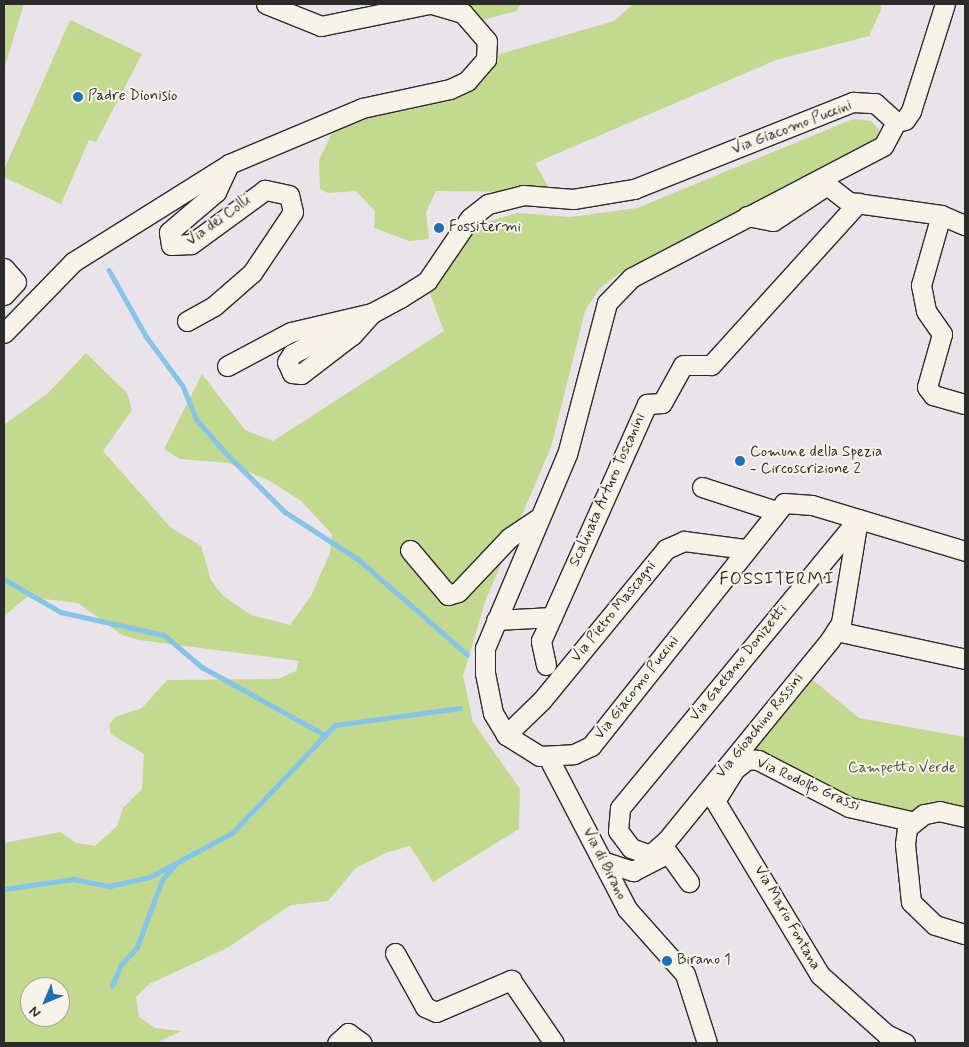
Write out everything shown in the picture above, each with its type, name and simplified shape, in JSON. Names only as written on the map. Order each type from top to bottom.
[{"type":"street","points":[[4,333],[73,262],[229,164],[362,108],[450,89],[467,80],[486,59],[487,41],[463,13],[429,4],[321,26],[266,4]]},
{"type":"street","points":[[548,757],[529,751],[506,735],[493,713],[485,673],[486,648],[496,620],[567,454],[607,303],[631,278],[883,146],[896,122],[905,120],[914,106],[945,4]]},
{"type":"street","name":"Via Giacomo Puccini","points":[[227,366],[291,332],[372,313],[427,281],[470,218],[488,204],[523,195],[574,199],[634,189],[853,102],[875,103],[896,122]]},
{"type":"street","name":"Via dei Colli","points":[[187,321],[214,306],[252,272],[293,212],[289,195],[265,190],[191,244],[171,245],[167,237],[172,228],[216,192],[229,164]]},
{"type":"street","points":[[747,216],[773,221],[827,185],[858,203],[941,215],[965,225]]},
{"type":"street","name":"Scalinata Arturo Toscanini","points":[[546,665],[541,641],[647,404],[662,403],[683,365],[711,365],[858,203]]},
{"type":"street","points":[[941,215],[922,290],[926,311],[942,334],[927,387],[933,395],[965,404]]},
{"type":"street","points":[[4,268],[16,282],[4,295]]},
{"type":"street","points":[[702,487],[776,511],[784,503],[827,509],[965,551]]},
{"type":"street","name":"Via Giacomo Puccini","points":[[548,757],[579,752],[596,741],[776,511]]},
{"type":"street","points":[[410,550],[448,595],[458,592],[509,538],[539,518]]},
{"type":"street","name":"Via Gioachino Rossini","points":[[620,808],[618,831],[624,841],[642,855],[650,855],[836,631],[858,519]]},
{"type":"street","name":"Via Gaetano Donizetti","points":[[620,808],[858,519]]},
{"type":"street","name":"Via Pietro Mascagni","points":[[506,735],[542,700],[666,549],[684,541],[746,549]]},
{"type":"street","points":[[496,620],[552,617]]},
{"type":"street","points":[[836,631],[965,660]]},
{"type":"street","name":"Via di Birano","points":[[548,757],[627,909],[685,974],[707,1043]]},
{"type":"street","name":"Via Rodolfo Grassi","points":[[735,768],[748,759],[758,760],[850,807],[911,821]]},
{"type":"street","name":"Via Mario Fontana","points":[[735,768],[716,797],[718,810],[820,975],[886,1034],[905,1043]]},
{"type":"street","points":[[965,817],[933,812],[911,821],[905,844],[911,902],[935,925],[965,934]]},
{"type":"street","points":[[602,861],[633,871],[668,853],[689,882]]},
{"type":"street","points":[[395,953],[425,1008],[436,1012],[511,980],[554,1043]]},
{"type":"street","points":[[337,1043],[340,1036],[348,1033],[362,1043]]},
{"type":"green space","points":[[4,4],[24,4],[4,69]]},
{"type":"green space","points":[[458,4],[521,4],[516,11],[479,21]]},
{"type":"green space","points":[[633,4],[881,4],[881,10],[869,36],[776,60],[535,163],[551,192],[436,191],[426,212],[429,239],[409,241],[374,228],[375,211],[356,191],[328,193],[320,189],[319,160],[332,133],[363,118],[422,103],[488,69],[500,54],[614,21]]},
{"type":"green space","name":"Padre Dionisio","points":[[70,20],[142,54],[96,142],[89,140],[61,204],[4,177],[4,170]]},
{"type":"green space","points":[[853,119],[871,121],[879,129],[876,140],[864,150],[619,274],[600,288],[585,311],[551,447],[486,599],[463,676],[473,722],[520,789],[519,829],[433,882],[410,846],[388,852],[356,868],[328,901],[291,905],[227,948],[149,984],[136,997],[139,1017],[155,1028],[181,1031],[156,1043],[4,1043],[4,843],[60,832],[76,843],[95,846],[117,826],[123,808],[142,789],[144,754],[111,734],[109,725],[115,717],[142,708],[167,680],[278,679],[296,671],[299,661],[139,640],[122,635],[78,603],[27,597],[4,616],[4,425],[48,393],[86,353],[127,393],[132,410],[103,451],[170,527],[201,546],[211,580],[222,595],[251,615],[290,625],[311,596],[330,553],[332,534],[301,501],[270,481],[228,463],[180,459],[164,449],[202,374],[245,430],[273,441],[444,331],[430,294],[479,224],[518,213],[570,217],[637,208]]},
{"type":"green space","name":"Campetto Verde","points":[[809,677],[859,718],[965,737],[965,810],[910,814],[849,798],[749,750]]},
{"type":"waterway","points":[[109,270],[146,336],[183,386],[196,419],[225,452],[285,512],[358,559],[467,654]]},
{"type":"waterway","points":[[4,579],[61,612],[164,635],[202,667],[325,735]]},
{"type":"waterway","points":[[4,889],[73,879],[110,886],[150,877],[232,833],[335,725],[460,708]]},
{"type":"waterway","points":[[112,986],[121,965],[137,947],[162,880],[175,865]]},
{"type":"place","name":"Padre Dionisio","points":[[78,97]]},
{"type":"place","name":"Fossitermi","points":[[439,228]]},
{"type":"place","name":"Comune della Spezia - Circoscrizione 2","points":[[740,461]]},
{"type":"place","name":"Birano 1","points":[[667,961]]},
{"type":"district","name":"FOSSITERMI","points":[[777,579]]}]
